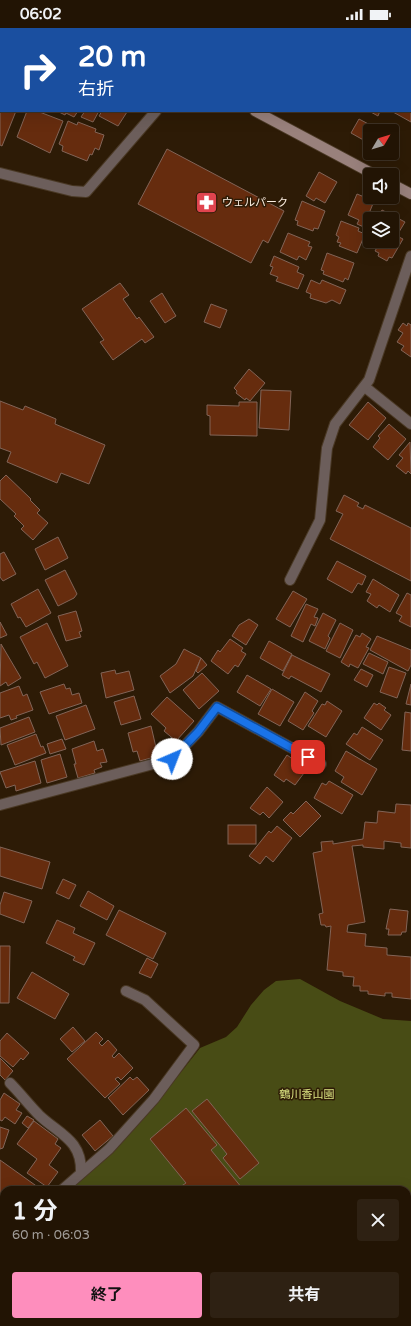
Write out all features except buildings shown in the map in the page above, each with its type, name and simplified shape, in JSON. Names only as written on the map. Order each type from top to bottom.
[{"type":"street","points":[[0,173],[72,191],[86,192],[155,112]]},
{"type":"street","points":[[257,112],[363,169]]},
{"type":"street","points":[[399,188],[411,194]]},
{"type":"street","points":[[290,580],[320,520],[327,448],[335,424],[370,380],[411,256]]},
{"type":"street","points":[[365,387],[411,424]]},
{"type":"street","points":[[0,805],[172,759],[198,732],[217,707],[321,764]]},
{"type":"street","points":[[66,1186],[109,1149],[154,1099],[194,1045],[145,1000],[126,991]]},
{"type":"street","points":[[10,1082],[40,1116],[71,1140],[78,1153],[81,1172]]},
{"type":"green space","name":"鶴川香山園","points":[[300,979],[340,1001],[383,1019],[411,1021],[411,1186],[74,1186],[110,1155],[160,1099],[200,1048],[226,1037],[237,1027],[251,1005],[264,990],[276,981]]},
{"type":"place","name":"ウェルパーク","points":[[206,202]]},
{"type":"route","points":[[172,759],[198,732],[217,707],[308,757]]}]
